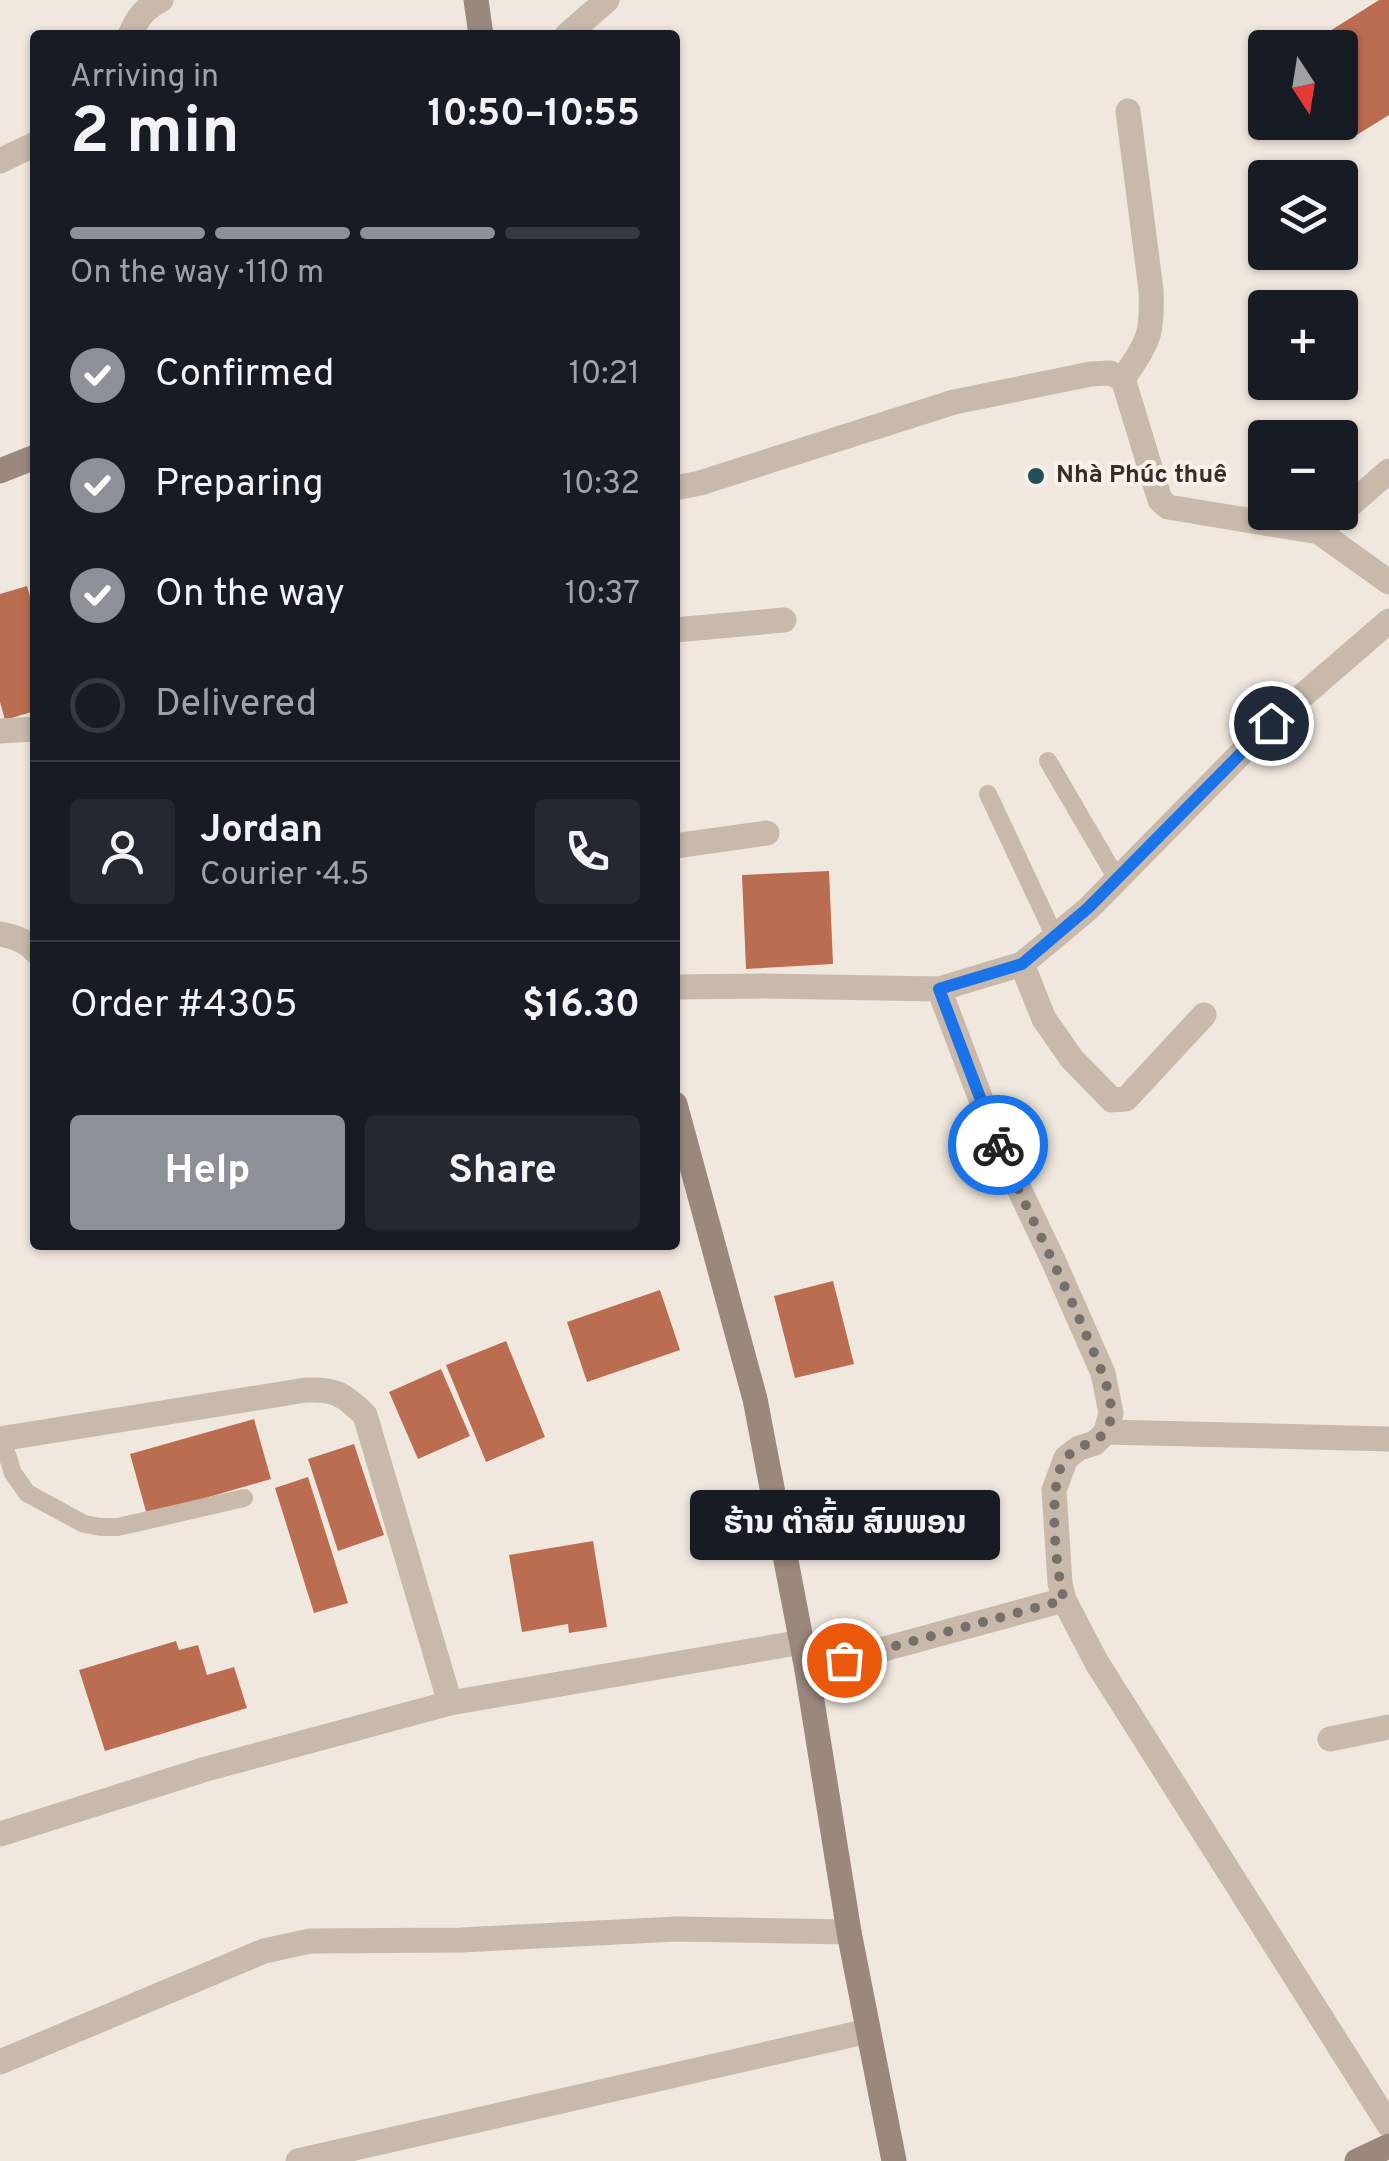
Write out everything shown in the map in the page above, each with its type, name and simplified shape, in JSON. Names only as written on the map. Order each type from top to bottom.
[{"type":"street","points":[[132,30],[136,18],[161,0]]},
{"type":"street","points":[[476,0],[479,30]]},
{"type":"street","points":[[574,30],[607,0]]},
{"type":"street","points":[[1123,380],[1148,340],[1152,318],[1128,111]]},
{"type":"street","points":[[0,160],[30,146]]},
{"type":"street","points":[[680,487],[954,402],[1110,373],[1123,380],[1160,500],[1168,507],[1319,532],[1389,582]]},
{"type":"street","points":[[0,472],[30,459]]},
{"type":"street","points":[[1319,532],[1389,471]]},
{"type":"street","points":[[680,630],[784,620]]},
{"type":"street","points":[[680,987],[939,989],[1022,964],[1088,908],[1271,723],[1389,621]]},
{"type":"street","points":[[0,731],[30,729]]},
{"type":"street","points":[[680,845],[768,833]]},
{"type":"street","points":[[0,934],[30,946]]},
{"type":"street","points":[[1022,964],[1044,1019],[1072,1060],[1112,1100],[1126,1099],[1204,1015]]},
{"type":"street","points":[[939,989],[999,1147],[1102,1373],[1111,1413],[1106,1432],[1066,1458],[1054,1490],[1057,1562],[1064,1600],[1098,1663],[1389,2125]]},
{"type":"street","points":[[680,1123],[754,1400],[802,1642],[849,1932],[894,2161]]},
{"type":"street","points":[[1,1439],[306,1390],[329,1390],[349,1400],[364,1415],[450,1704]]},
{"type":"street","points":[[1106,1432],[1389,1439]]},
{"type":"street","points":[[807,1670],[1064,1600]]},
{"type":"street","points":[[0,1834],[206,1769],[450,1704],[802,1642]]},
{"type":"street","points":[[1330,1740],[1389,1727]]},
{"type":"street","points":[[0,2062],[264,1950],[310,1942],[676,1930],[849,1932]]},
{"type":"street","points":[[298,2161],[868,2031]]},
{"type":"street","points":[[1357,2161],[1389,2146]]},
{"type":"lane","points":[[1048,761],[1117,879]]},
{"type":"lane","points":[[988,794],[1055,936]]},
{"type":"lane","points":[[1,1439],[12,1473],[28,1493],[84,1524],[118,1527],[244,1498]]},
{"type":"building","points":[[1379,0],[1389,0],[1389,115],[1358,134],[1358,30],[1332,30]]},
{"type":"building","points":[[27,586],[30,596],[30,712],[5,720],[0,702],[0,594]]},
{"type":"building","points":[[829,871],[833,964],[746,969],[742,875]]},
{"type":"building","points":[[833,1281],[854,1364],[795,1378],[774,1296]]},
{"type":"building","points":[[660,1290],[680,1350],[587,1382],[567,1322]]},
{"type":"building","points":[[506,1341],[545,1437],[486,1462],[446,1365]]},
{"type":"building","points":[[441,1369],[470,1436],[418,1459],[389,1392]]},
{"type":"building","points":[[254,1419],[271,1479],[147,1515],[130,1454]]},
{"type":"building","points":[[354,1444],[384,1535],[338,1551],[308,1459]]},
{"type":"building","points":[[308,1477],[348,1603],[314,1613],[275,1488]]},
{"type":"building","points":[[593,1541],[607,1627],[569,1633],[568,1624],[522,1632],[509,1555]]},
{"type":"building","points":[[176,1641],[179,1650],[198,1645],[207,1675],[234,1667],[247,1708],[105,1751],[79,1670]]},
{"type":"way so far","points":[[844,1660],[1064,1600],[1057,1562],[1054,1490],[1066,1458],[1106,1432],[1111,1413],[1102,1373],[998,1145]]},
{"type":"place","name":"Nhà Phúc thuê","points":[[1036,476]]},
{"type":"place","name":"ຮ້ານ ຕຳສົ້ມ ສົມພອນ","points":[[844,1660]]},
{"type":"route","points":[[998,1145],[939,989],[1022,964],[1088,908],[1271,723]]}]
